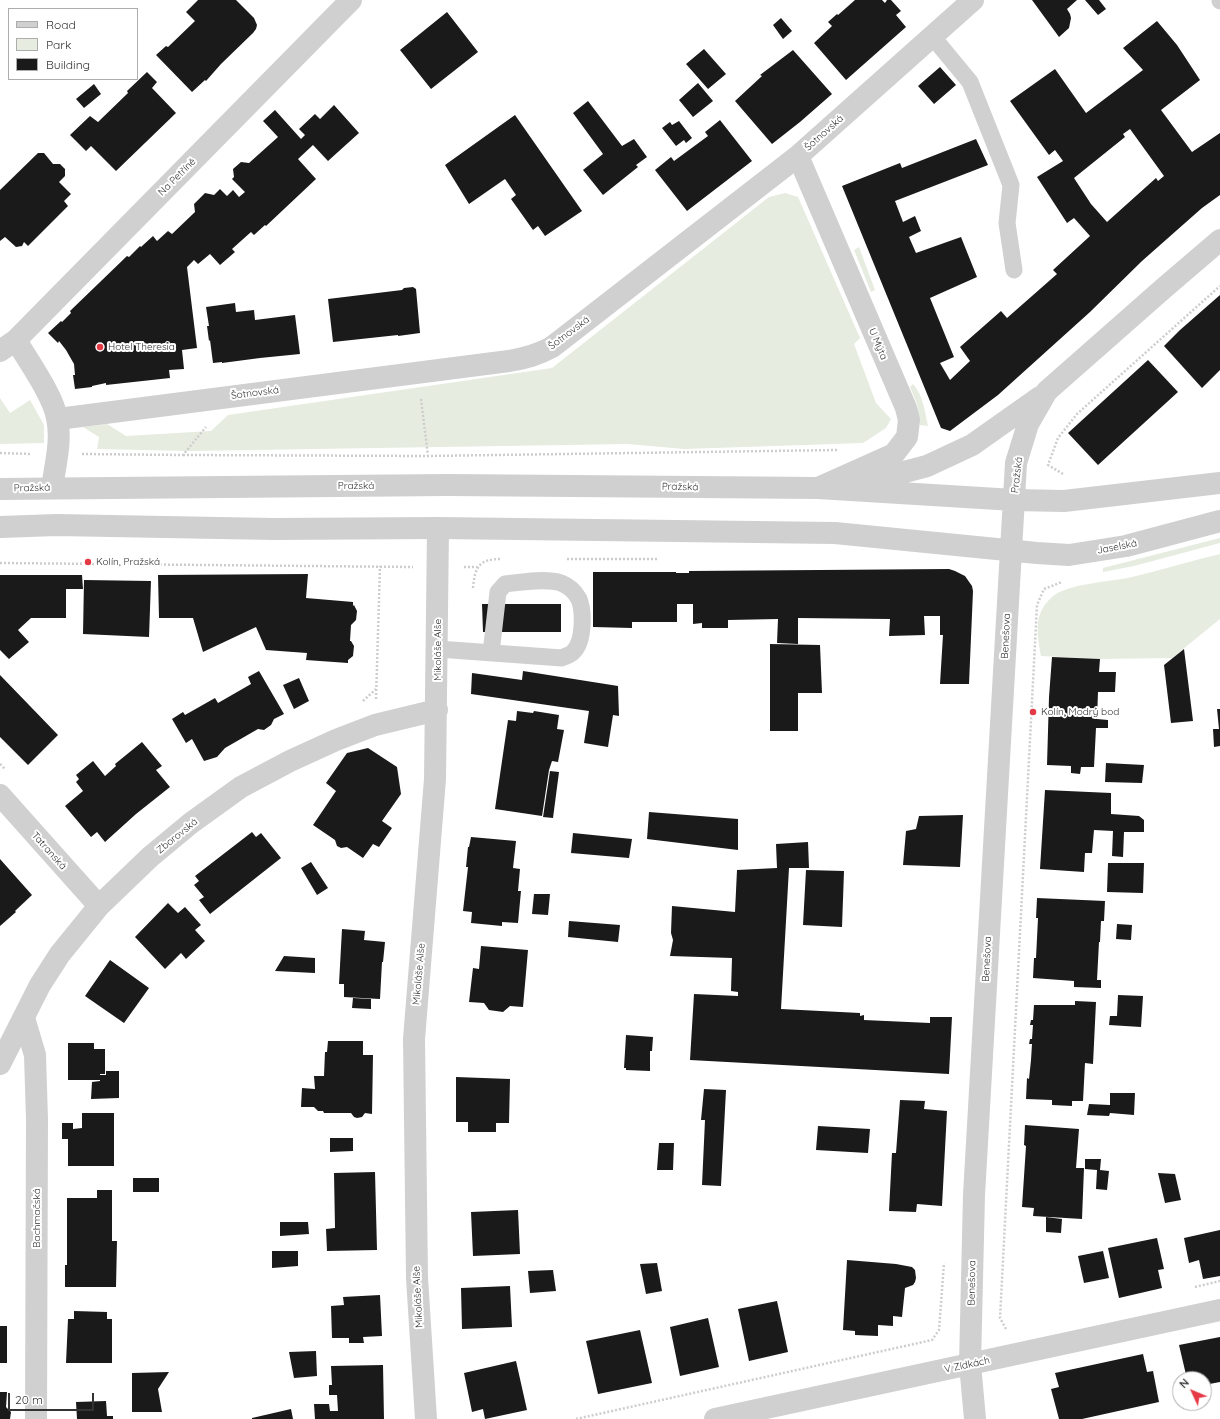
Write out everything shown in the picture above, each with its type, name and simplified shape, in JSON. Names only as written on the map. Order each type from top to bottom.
[{"type":"street","name":"Na Petříně","points":[[8,345],[351,0]]},
{"type":"street","name":"Šotnovská","points":[[58,419],[509,361],[542,353],[552,347],[798,156],[973,0]]},
{"type":"street","name":"U Mýta","points":[[798,156],[906,408],[909,420],[907,437],[894,454],[828,489]]},
{"type":"street","name":"Pražská","points":[[0,489],[456,485],[828,489],[1014,500],[1016,463],[1028,424],[1048,391],[1220,240]]},
{"type":"street","points":[[8,345],[50,398],[58,419],[59,431],[52,488]]},
{"type":"street","points":[[828,489],[927,466],[972,445],[1048,391]]},
{"type":"street","points":[[1014,500],[1064,501],[1220,483]]},
{"type":"street","name":"Benešova","points":[[975,1419],[970,1364],[974,1195],[1014,500]]},
{"type":"street","name":"Jaselská","points":[[1011,550],[1069,555],[1126,546],[1220,521]]},
{"type":"street","points":[[0,527],[56,525],[273,529],[438,528],[835,533],[1011,550]]},
{"type":"street","name":"Mikoláše Alše","points":[[426,1419],[417,1278],[414,1039],[435,779],[438,649],[438,528]]},
{"type":"street","name":"Zborovská","points":[[0,1064],[40,985],[60,954],[99,906],[150,857],[185,828],[241,787],[336,740],[375,725],[437,710]]},
{"type":"street","name":"Tatranská","points":[[0,795],[99,906]]},
{"type":"street","name":"Bachmačská","points":[[24,1018],[35,1055],[37,1119],[36,1419]]},
{"type":"street","name":"V Zídkách","points":[[715,1419],[1220,1310]]},
{"type":"lane","points":[[932,36],[970,82],[1010,185],[1007,223],[1014,270]]},
{"type":"lane","points":[[438,649],[491,653],[562,658],[574,652],[582,636],[582,618],[579,600],[572,590],[560,583],[542,582],[506,584],[498,592],[491,653]]},
{"type":"path","points":[[1063,475],[1048,465],[1058,438],[1077,414],[1220,286]]},
{"type":"path","points":[[417,373],[428,456]]},
{"type":"path","points":[[183,455],[231,396]]},
{"type":"path","points":[[0,453],[428,456],[840,449]]},
{"type":"path","points":[[0,563],[477,567],[491,559],[507,559]]},
{"type":"path","points":[[562,559],[664,559]]},
{"type":"path","points":[[375,725],[380,566]]},
{"type":"path","points":[[1007,1331],[1000,1318],[1038,605],[1044,589],[1063,582]]},
{"type":"path","points":[[576,1419],[932,1340]]},
{"type":"green space","points":[[785,193],[798,197],[860,338],[854,344],[876,403],[891,419],[886,428],[863,443],[684,449],[628,444],[189,451],[97,449],[99,437],[83,427],[107,424],[126,436],[211,431],[228,415],[552,368],[769,197]]},
{"type":"green space","points":[[859,247],[875,290],[871,292],[854,250]]},
{"type":"green space","points":[[913,384],[921,398],[928,426],[920,425],[917,404],[910,387]]},
{"type":"green space","points":[[0,398],[10,413],[30,400],[44,425],[44,443],[0,444]]},
{"type":"green space","points":[[1220,538],[1220,543],[1134,566],[1103,572],[1103,568]]},
{"type":"green space","points":[[1220,554],[1220,619],[1172,658],[1100,659],[1041,656],[1038,639],[1039,617],[1046,603],[1059,592],[1079,586],[1132,577]]},
{"type":"building","points":[[198,0],[236,0],[254,18],[257,25],[253,33],[206,81],[205,80],[192,92],[156,55],[166,46],[168,47],[195,21],[186,12]]},
{"type":"building","points":[[855,0],[882,0],[885,3],[887,0],[891,0],[901,11],[896,15],[906,27],[846,80],[814,43],[832,26],[828,22]]},
{"type":"building","points":[[1032,0],[1077,0],[1067,9],[1071,18],[1069,28],[1059,37]]},
{"type":"building","points":[[1085,0],[1099,0],[1106,9],[1098,15]]},
{"type":"building","points":[[447,12],[478,52],[431,89],[400,50]]},
{"type":"building","points":[[781,18],[792,31],[783,39],[773,25]]},
{"type":"building","points":[[1157,21],[1177,45],[1200,80],[1161,110],[1192,152],[1220,133],[1220,195],[1202,208],[1142,261],[1090,312],[998,395],[950,431],[941,428],[842,186],[900,163],[902,168],[976,139],[988,165],[895,201],[903,222],[915,216],[921,231],[909,237],[916,253],[961,237],[977,277],[930,298],[954,357],[940,363],[950,380],[970,361],[960,347],[1001,311],[1007,318],[1057,274],[1053,270],[1090,236],[1074,218],[1067,223],[1037,177],[1063,161],[1055,150],[1049,155],[1010,101],[1055,69],[1086,113],[1143,70],[1123,48]],"holes":[[[1130,129],[1164,176],[1158,181],[1156,178],[1107,222],[1091,204],[1074,178],[1125,137],[1123,134]]]},
{"type":"building","points":[[704,49],[726,74],[708,89],[686,64]]},
{"type":"building","points":[[793,50],[832,94],[772,144],[735,101],[762,76],[760,75]]},
{"type":"building","points":[[940,67],[956,85],[934,104],[918,86]]},
{"type":"building","points":[[147,72],[157,82],[152,88],[176,113],[116,171],[91,146],[86,151],[70,135],[90,116],[98,122]]},
{"type":"building","points":[[698,83],[713,101],[693,117],[679,100]]},
{"type":"building","points":[[94,84],[101,94],[84,108],[76,99]]},
{"type":"building","points":[[588,101],[622,146],[634,139],[647,157],[636,165],[638,167],[603,195],[583,170],[603,154],[573,113]]},
{"type":"building","points":[[334,105],[359,133],[328,161],[313,145],[298,159],[316,179],[266,226],[265,225],[254,235],[251,232],[232,249],[235,252],[220,265],[210,254],[198,264],[194,260],[187,267],[197,348],[182,350],[184,369],[169,370],[170,378],[106,385],[106,383],[92,387],[75,389],[73,375],[75,375],[74,364],[59,341],[58,343],[48,333],[61,321],[62,322],[71,313],[70,311],[127,256],[129,257],[153,236],[157,241],[168,231],[172,234],[195,212],[194,204],[205,193],[214,195],[220,189],[227,196],[233,190],[239,197],[245,192],[232,179],[234,177],[233,169],[241,162],[249,163],[278,137],[263,121],[275,110],[301,139],[305,135],[299,129],[315,114],[320,119]]},
{"type":"building","points":[[515,115],[582,211],[545,236],[538,226],[533,230],[511,199],[516,195],[505,179],[469,204],[445,165]]},
{"type":"building","points":[[720,120],[752,161],[687,211],[655,170],[671,157],[674,161],[708,136],[705,132]]},
{"type":"building","points":[[679,121],[692,138],[686,143],[684,140],[676,146],[662,128],[670,122],[672,125]]},
{"type":"building","points":[[38,153],[44,153],[53,164],[60,164],[65,169],[65,176],[59,182],[71,194],[64,201],[68,206],[28,246],[24,242],[22,246],[16,247],[5,237],[0,241],[0,190]]},
{"type":"building","points":[[413,287],[416,289],[420,333],[333,342],[328,299],[402,290],[404,288]]},
{"type":"building","points":[[1220,295],[1220,370],[1202,388],[1164,346]]},
{"type":"building","points":[[235,303],[236,312],[254,310],[255,320],[295,315],[300,354],[213,363],[207,326],[209,326],[206,307]]},
{"type":"building","points":[[1148,360],[1178,392],[1098,465],[1068,433]]},
{"type":"building","points":[[949,569],[965,576],[972,586],[973,591],[969,684],[940,684],[943,635],[940,635],[940,616],[924,616],[925,635],[889,636],[890,619],[798,618],[798,644],[777,643],[778,619],[728,620],[728,628],[702,628],[702,623],[693,624],[693,604],[677,604],[677,622],[632,622],[632,628],[593,627],[593,572],[689,573],[689,571]]},
{"type":"building","points":[[308,574],[306,598],[353,602],[353,606],[354,605],[357,611],[356,620],[351,625],[350,641],[354,646],[353,656],[348,660],[348,663],[306,660],[307,653],[266,650],[256,627],[203,652],[193,618],[159,618],[158,575]]},
{"type":"building","points":[[0,575],[82,575],[83,589],[66,589],[66,618],[31,618],[18,630],[29,642],[9,659],[0,650]]},
{"type":"building","points":[[84,580],[151,581],[149,637],[83,634]]},
{"type":"building","points":[[482,604],[561,604],[561,632],[483,632]]},
{"type":"building","points":[[770,644],[820,645],[822,693],[798,693],[798,731],[770,731]]},
{"type":"building","points":[[1184,649],[1193,721],[1171,723],[1164,665]]},
{"type":"building","points":[[1052,657],[1100,659],[1099,672],[1116,672],[1115,692],[1098,692],[1097,719],[1108,720],[1108,728],[1096,728],[1094,767],[1081,767],[1080,774],[1071,773],[1071,766],[1047,765]]},
{"type":"building","points":[[259,671],[284,714],[274,719],[271,725],[264,730],[258,729],[225,748],[217,757],[204,761],[192,739],[186,743],[172,719],[183,712],[185,715],[215,698],[218,703],[251,684],[248,677]]},
{"type":"building","points":[[523,671],[618,686],[619,716],[613,715],[608,747],[584,743],[589,711],[471,694],[472,673],[522,680]]},
{"type":"building","points":[[0,675],[58,735],[28,765],[0,737]]},
{"type":"building","points":[[299,678],[309,701],[294,709],[283,685]]},
{"type":"building","points":[[1217,709],[1220,709],[1220,746],[1214,747],[1213,729],[1219,729]]},
{"type":"building","points":[[517,711],[533,713],[534,711],[559,715],[557,729],[564,730],[558,762],[552,761],[549,770],[542,816],[495,809],[508,720],[516,721]]},
{"type":"building","points":[[142,742],[162,766],[156,770],[170,787],[136,814],[105,842],[97,832],[91,837],[65,806],[83,791],[76,782],[79,779],[76,775],[93,761],[105,776],[116,766],[115,764]]},
{"type":"building","points":[[368,748],[397,767],[401,794],[382,821],[392,828],[379,847],[373,844],[363,858],[347,847],[341,848],[337,846],[335,840],[313,825],[336,791],[326,783],[347,753]]},
{"type":"building","points":[[1106,763],[1144,765],[1142,783],[1105,782]]},
{"type":"building","points":[[550,771],[559,772],[553,818],[543,817]]},
{"type":"building","points":[[1045,790],[1111,793],[1111,814],[1139,816],[1144,820],[1144,832],[1124,832],[1123,857],[1112,856],[1113,831],[1094,830],[1092,853],[1085,853],[1084,872],[1040,869]]},
{"type":"building","points":[[649,812],[738,819],[738,850],[647,839]]},
{"type":"building","points":[[963,815],[960,867],[903,865],[906,831],[916,829],[919,816]]},
{"type":"building","points":[[252,832],[256,837],[261,833],[281,858],[210,914],[199,900],[204,897],[194,885],[199,881],[195,876]]},
{"type":"building","points":[[573,833],[632,839],[629,858],[571,853]]},
{"type":"building","points":[[471,837],[516,841],[513,868],[520,869],[518,891],[521,891],[518,923],[502,922],[502,926],[471,923],[472,912],[463,911],[468,867],[466,867],[468,847]]},
{"type":"building","points":[[808,842],[809,868],[789,868],[781,1009],[860,1013],[860,1016],[864,1015],[864,1020],[930,1023],[930,1017],[952,1017],[949,1074],[690,1060],[694,994],[738,996],[738,992],[731,991],[732,958],[670,956],[673,940],[671,933],[672,906],[735,912],[737,870],[777,868],[776,844]]},
{"type":"building","points":[[0,859],[32,895],[0,926]]},
{"type":"building","points":[[311,862],[328,888],[317,895],[301,868]]},
{"type":"building","points":[[1108,863],[1144,863],[1143,893],[1107,892]]},
{"type":"building","points":[[806,870],[844,871],[842,927],[803,925]]},
{"type":"building","points":[[534,894],[550,894],[548,915],[532,914]]},
{"type":"building","points":[[1037,898],[1105,901],[1104,921],[1101,921],[1097,980],[1101,980],[1101,988],[1074,987],[1074,981],[1033,978],[1034,958],[1036,958],[1038,918],[1036,918]]},
{"type":"building","points":[[168,903],[178,913],[185,907],[201,925],[195,930],[205,941],[186,959],[181,953],[165,969],[135,937]]},
{"type":"building","points":[[569,921],[620,925],[618,942],[568,937]]},
{"type":"building","points":[[1117,924],[1132,925],[1131,940],[1116,939]]},
{"type":"building","points":[[342,929],[365,931],[364,940],[385,942],[382,962],[380,999],[344,997],[344,984],[339,984]]},
{"type":"building","points":[[481,946],[528,950],[523,1007],[510,1006],[503,1012],[489,1010],[484,1003],[469,1002],[473,968],[479,969]]},
{"type":"building","points":[[284,956],[315,958],[315,973],[275,971]]},
{"type":"building","points":[[110,960],[149,988],[124,1023],[85,996]]},
{"type":"building","points":[[1118,995],[1143,996],[1141,1027],[1109,1025],[1110,1016],[1117,1016]]},
{"type":"building","points":[[353,998],[371,999],[371,1009],[352,1008]]},
{"type":"building","points":[[1075,1001],[1096,1002],[1093,1064],[1085,1063],[1083,1101],[1072,1101],[1072,1106],[1052,1105],[1052,1100],[1026,1099],[1027,1078],[1029,1079],[1032,1044],[1029,1044],[1030,1039],[1032,1039],[1033,1025],[1030,1025],[1031,1020],[1033,1020],[1034,1005],[1075,1005]]},
{"type":"building","points":[[626,1035],[653,1037],[652,1051],[650,1051],[650,1071],[626,1070],[626,1068],[624,1068]]},
{"type":"building","points":[[328,1041],[363,1041],[363,1055],[373,1055],[372,1114],[365,1113],[362,1117],[357,1118],[351,1113],[324,1113],[323,1111],[318,1111],[314,1107],[301,1107],[302,1088],[315,1089],[314,1076],[324,1076],[325,1052],[327,1052]]},
{"type":"building","points":[[68,1043],[94,1043],[94,1049],[105,1049],[105,1074],[100,1074],[100,1080],[68,1080]]},
{"type":"building","points":[[106,1071],[119,1071],[119,1098],[91,1099],[92,1082],[100,1081],[100,1075],[106,1075]]},
{"type":"building","points":[[456,1077],[510,1079],[509,1123],[496,1123],[496,1132],[468,1132],[468,1122],[456,1122]]},
{"type":"building","points":[[704,1089],[726,1090],[721,1186],[702,1185],[705,1120],[701,1120]]},
{"type":"building","points":[[1110,1093],[1135,1093],[1134,1115],[1110,1113],[1109,1116],[1087,1115],[1089,1104],[1110,1105]]},
{"type":"building","points":[[900,1100],[925,1101],[924,1109],[947,1111],[942,1206],[917,1204],[916,1212],[889,1211],[892,1153],[896,1153]]},
{"type":"building","points":[[82,1113],[114,1113],[114,1166],[68,1166],[68,1139],[62,1139],[62,1123],[73,1123],[73,1129],[82,1128]]},
{"type":"building","points":[[1025,1125],[1079,1129],[1076,1168],[1084,1168],[1082,1219],[1033,1216],[1034,1208],[1022,1207],[1026,1146],[1024,1145]]},
{"type":"building","points":[[818,1126],[870,1129],[868,1153],[816,1150]]},
{"type":"building","points":[[330,1138],[353,1138],[353,1151],[330,1152]]},
{"type":"building","points":[[659,1143],[674,1143],[673,1170],[657,1170]]},
{"type":"building","points":[[1085,1159],[1101,1159],[1100,1170],[1109,1171],[1107,1190],[1096,1189],[1097,1170],[1085,1169]]},
{"type":"building","points":[[375,1172],[377,1250],[327,1251],[326,1229],[335,1228],[334,1173]]},
{"type":"building","points":[[1158,1173],[1175,1174],[1181,1200],[1165,1203]]},
{"type":"building","points":[[133,1178],[159,1178],[159,1192],[133,1192]]},
{"type":"building","points":[[97,1190],[112,1190],[112,1241],[117,1241],[116,1287],[65,1287],[65,1265],[67,1265],[67,1198],[97,1198]]},
{"type":"building","points":[[518,1210],[520,1254],[473,1256],[471,1212]]},
{"type":"building","points":[[1046,1217],[1062,1219],[1061,1233],[1046,1232]]},
{"type":"building","points":[[280,1222],[308,1222],[309,1234],[280,1236]]},
{"type":"building","points":[[1220,1230],[1220,1276],[1203,1279],[1199,1260],[1189,1263],[1184,1238]]},
{"type":"building","points":[[1157,1238],[1164,1269],[1158,1270],[1162,1288],[1119,1298],[1108,1248]]},
{"type":"building","points":[[272,1251],[298,1251],[298,1266],[272,1268]]},
{"type":"building","points":[[1103,1251],[1109,1278],[1084,1283],[1078,1256]]},
{"type":"building","points":[[847,1260],[896,1264],[912,1267],[915,1270],[915,1282],[913,1285],[905,1288],[902,1317],[893,1316],[893,1326],[878,1325],[878,1336],[855,1335],[855,1331],[843,1330]]},
{"type":"building","points":[[657,1263],[662,1291],[646,1294],[640,1264]]},
{"type":"building","points":[[553,1270],[556,1291],[530,1293],[528,1271]]},
{"type":"building","points":[[510,1286],[512,1327],[462,1329],[461,1288]]},
{"type":"building","points":[[380,1295],[382,1336],[363,1337],[364,1343],[349,1343],[349,1338],[332,1338],[331,1306],[344,1305],[343,1297]]},
{"type":"building","points":[[777,1301],[788,1352],[749,1361],[738,1309]]},
{"type":"building","points":[[74,1311],[107,1312],[107,1319],[112,1319],[112,1363],[66,1363],[68,1319],[74,1319]]},
{"type":"building","points":[[708,1318],[719,1367],[680,1376],[670,1327]]},
{"type":"building","points":[[0,1326],[7,1326],[7,1363],[0,1363]]},
{"type":"building","points":[[640,1330],[652,1383],[598,1394],[586,1341]]},
{"type":"building","points":[[1220,1337],[1220,1382],[1212,1384],[1212,1371],[1185,1371],[1179,1345]]},
{"type":"building","points":[[316,1351],[317,1376],[294,1378],[289,1352]]},
{"type":"building","points":[[1143,1354],[1147,1372],[1153,1371],[1159,1402],[1082,1419],[1059,1419],[1051,1389],[1059,1387],[1055,1373]]},
{"type":"building","points":[[516,1361],[527,1410],[485,1419],[483,1409],[472,1412],[464,1373]]},
{"type":"building","points":[[383,1365],[384,1419],[315,1419],[314,1404],[329,1404],[330,1411],[338,1411],[337,1395],[329,1395],[329,1385],[332,1385],[331,1366]]},
{"type":"building","points":[[169,1372],[158,1389],[162,1412],[132,1412],[132,1373]]},
{"type":"building","points":[[0,1392],[7,1392],[6,1407],[11,1412],[10,1419],[0,1419]]},
{"type":"building","points":[[106,1401],[107,1416],[113,1416],[113,1419],[77,1419],[76,1402]]},
{"type":"building","points":[[291,1409],[293,1419],[252,1419],[252,1418]]},
{"type":"place","name":"Hotel Theresia","points":[[100,347]]},
{"type":"place","name":"Kolín, Pražská","points":[[88,562]]},
{"type":"place","name":"Kolín, Modrý bod","points":[[1033,712]]}]
